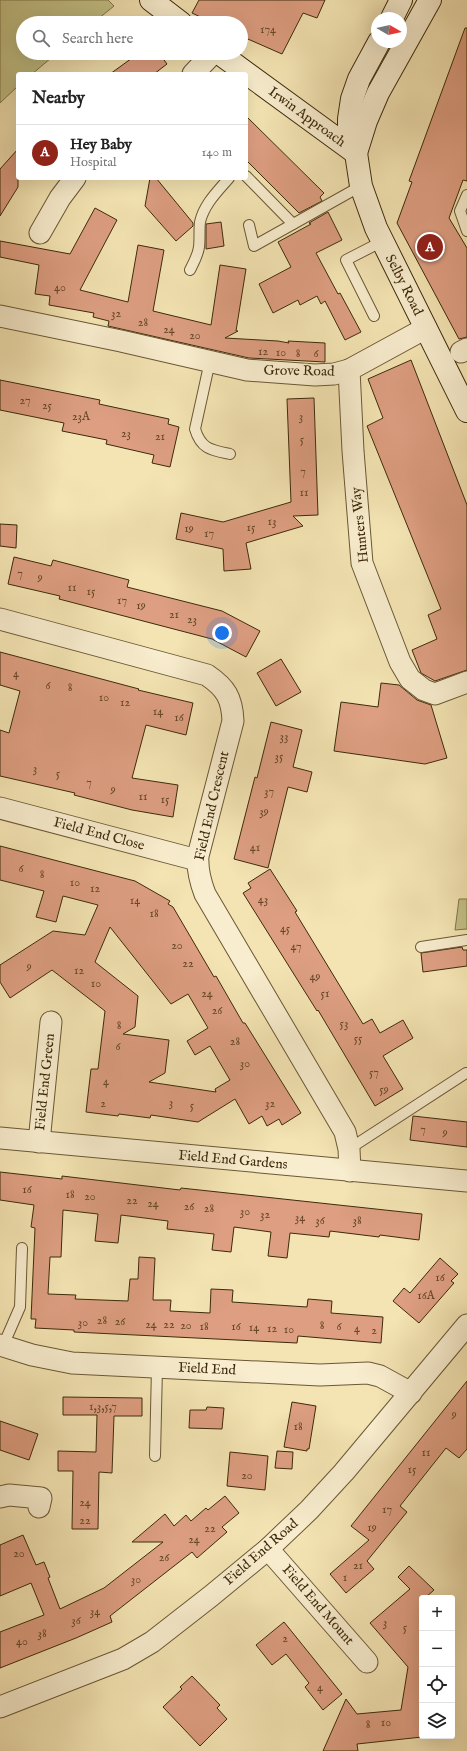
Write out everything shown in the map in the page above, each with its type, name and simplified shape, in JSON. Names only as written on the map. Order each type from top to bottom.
[{"type":"main road","points":[[151,0],[172,16]]},
{"type":"main road","points":[[395,12],[401,0]]},
{"type":"main road","name":"Selby Road","points":[[356,153],[366,121],[378,93],[430,0]]},
{"type":"main road","name":"Selby Road","points":[[376,48],[359,80],[352,99],[349,132],[356,153],[361,186],[376,228],[467,411]]},
{"type":"main road","name":"Irwin Approach","points":[[229,60],[245,72]]},
{"type":"main road","name":"Irwin Approach","points":[[248,74],[356,153]]},
{"type":"street","points":[[195,72],[206,60]]},
{"type":"street","points":[[40,233],[60,198],[74,180]]},
{"type":"street","name":"Grove Road","points":[[0,316],[247,370],[281,373],[334,374],[349,370],[426,328]]},
{"type":"street","name":"Hunters Way","points":[[349,370],[353,451],[362,563],[400,662],[410,679],[424,690],[435,694],[467,682]]},
{"type":"street","name":"Field End Crescent","points":[[0,618],[207,675],[219,683],[228,694],[232,707],[233,721],[197,860],[200,882],[205,894],[345,1132],[349,1149],[350,1171]]},
{"type":"street","name":"Field End Close","points":[[0,808],[197,860]]},
{"type":"street","name":"Field End Green","points":[[39,1142],[51,1022]]},
{"type":"street","name":"Field End Gardens","points":[[0,1138],[467,1181]]},
{"type":"street","name":"Field End Road","points":[[0,1707],[123,1659],[152,1642],[268,1549],[309,1510],[339,1477],[467,1325]]},
{"type":"street","name":"Field End","points":[[1,1346],[32,1355],[72,1363],[320,1375],[368,1373],[380,1376],[411,1392]]},
{"type":"street","points":[[0,1497],[9,1495],[41,1498],[40,1507]]},
{"type":"street","name":"Field End Mount","points":[[268,1549],[367,1662]]},
{"type":"lane","points":[[248,178],[294,224]]},
{"type":"lane","points":[[190,270],[196,259],[199,247],[200,222],[205,209],[212,197],[227,180]]},
{"type":"lane","points":[[249,225],[254,246],[361,186]]},
{"type":"lane","points":[[467,195],[460,211],[467,231]]},
{"type":"lane","points":[[374,316],[346,260],[383,241]]},
{"type":"lane","points":[[210,361],[196,429],[198,438],[204,445],[211,450],[230,454]]},
{"type":"lane","points":[[421,947],[467,940]]},
{"type":"lane","points":[[349,1149],[466,1073]]},
{"type":"lane","points":[[1,1346],[20,1307],[22,1248]]},
{"type":"lane","points":[[155,1456],[157,1367]]},
{"type":"shaded area","points":[[0,0],[108,0],[114,6],[102,16],[16,16],[16,60],[49,60],[34,72],[16,72],[16,88],[0,103]]},
{"type":"shaded area","points":[[459,899],[467,899],[467,929],[455,930]]},
{"type":"building","points":[[199,0],[325,0],[317,18],[303,13],[282,54],[248,39],[248,16],[198,16],[192,13]]},
{"type":"building","points":[[465,28],[467,28],[467,181],[463,180],[449,218],[467,248],[467,337],[459,339],[397,223],[412,182],[409,181]]},
{"type":"building","points":[[129,60],[164,60],[167,64],[157,72],[113,72]]},
{"type":"building","points":[[248,118],[324,193],[320,197],[322,201],[299,213],[248,162]]},
{"type":"building","points":[[16,151],[16,180],[18,180],[18,187],[0,216],[0,169]]},
{"type":"building","points":[[150,180],[158,180],[193,223],[193,226],[176,241],[145,206]]},
{"type":"building","points":[[95,208],[117,220],[80,290],[128,302],[138,245],[164,250],[153,311],[211,325],[220,265],[246,269],[236,331],[238,331],[225,338],[289,343],[288,341],[325,343],[325,362],[249,358],[108,326],[109,321],[93,317],[94,313],[49,305],[50,296],[35,294],[39,265],[0,257],[0,241],[70,254]]},
{"type":"building","points":[[328,212],[342,240],[316,253],[361,332],[345,340],[325,301],[321,304],[317,296],[300,305],[298,300],[273,313],[259,284],[291,267],[278,242],[311,224],[309,223]]},
{"type":"building","points":[[221,222],[224,246],[206,249],[206,224]]},
{"type":"building","points":[[411,360],[467,505],[467,670],[435,681],[421,673],[412,650],[437,639],[428,615],[441,609],[367,426],[383,418],[368,379]]},
{"type":"building","points":[[0,380],[100,400],[99,404],[169,419],[168,424],[179,427],[170,467],[152,463],[154,455],[106,444],[107,440],[62,431],[64,423],[0,410]]},
{"type":"building","points":[[314,398],[318,515],[293,516],[303,526],[246,543],[251,569],[224,571],[223,549],[176,539],[181,513],[223,522],[291,502],[287,399]]},
{"type":"building","points":[[0,524],[17,525],[16,548],[0,546]]},
{"type":"building","points":[[14,557],[51,566],[53,560],[129,580],[127,587],[222,611],[260,631],[246,657],[212,639],[59,599],[60,596],[8,584]]},
{"type":"building","points":[[0,652],[139,689],[138,690],[193,703],[186,735],[146,725],[132,778],[178,785],[173,817],[132,810],[74,795],[75,793],[0,776],[0,730],[9,733],[20,691],[0,685]]},
{"type":"building","points":[[281,659],[301,692],[276,706],[257,673]]},
{"type":"building","points":[[381,683],[399,685],[417,700],[431,705],[447,758],[425,764],[334,751],[341,702],[378,707]]},
{"type":"building","points":[[271,722],[302,730],[293,767],[312,772],[307,792],[288,787],[268,868],[234,859]]},
{"type":"building","points":[[0,846],[135,881],[170,901],[168,904],[173,907],[214,977],[216,976],[243,1023],[245,1023],[301,1113],[282,1125],[279,1119],[267,1126],[262,1116],[249,1124],[235,1099],[198,1122],[151,1115],[150,1118],[86,1112],[91,1069],[98,1069],[105,1011],[52,970],[10,998],[0,982],[0,965],[53,931],[85,935],[98,905],[63,896],[56,922],[36,917],[44,891],[0,880]],"holes":[[[110,927],[171,1004],[188,994],[208,1028],[187,1041],[195,1055],[210,1046],[230,1080],[215,1089],[216,1092],[149,1082],[165,1073],[169,1040],[123,1034],[135,1027],[138,996],[95,962]]]},
{"type":"building","points":[[270,869],[297,911],[295,912],[363,1024],[372,1019],[380,1033],[403,1020],[413,1038],[383,1056],[403,1089],[375,1106],[318,1010],[317,1011],[243,893],[251,888],[248,883]]},
{"type":"building","points":[[462,947],[463,950],[467,950],[467,966],[423,972],[421,953]]},
{"type":"building","points":[[413,1116],[467,1122],[467,1147],[410,1140]]},
{"type":"building","points":[[0,1172],[62,1179],[62,1176],[180,1190],[181,1188],[422,1214],[419,1240],[330,1231],[329,1237],[290,1233],[287,1258],[268,1256],[271,1232],[234,1227],[231,1252],[212,1250],[214,1234],[167,1229],[168,1221],[121,1215],[118,1243],[95,1241],[98,1214],[63,1210],[61,1257],[50,1257],[48,1294],[76,1295],[75,1299],[128,1301],[130,1279],[138,1279],[139,1257],[155,1258],[153,1300],[171,1300],[170,1311],[210,1313],[211,1289],[233,1290],[232,1302],[307,1307],[308,1299],[332,1301],[331,1313],[383,1317],[381,1343],[298,1336],[297,1343],[74,1332],[74,1330],[35,1328],[36,1319],[31,1319],[35,1228],[31,1227],[34,1205],[0,1200]]},
{"type":"building","points":[[440,1258],[458,1274],[451,1281],[454,1283],[419,1323],[393,1301],[404,1288],[410,1293]]},
{"type":"building","points":[[467,1381],[467,1449],[459,1458],[446,1448],[400,1506],[407,1512],[367,1561],[374,1569],[346,1593],[330,1574],[369,1540],[351,1526]]},
{"type":"building","points":[[63,1397],[142,1398],[142,1416],[114,1416],[112,1473],[99,1472],[98,1529],[72,1529],[73,1471],[58,1471],[58,1451],[96,1452],[97,1415],[63,1415]]},
{"type":"building","points":[[292,1402],[316,1406],[309,1449],[307,1449],[307,1451],[284,1447]]},
{"type":"building","points":[[207,1407],[224,1408],[222,1429],[189,1428],[190,1410],[206,1410]]},
{"type":"building","points":[[0,1421],[38,1434],[29,1460],[0,1450]]},
{"type":"building","points":[[277,1451],[293,1452],[292,1469],[275,1468]]},
{"type":"building","points":[[230,1452],[268,1456],[265,1490],[227,1486]]},
{"type":"building","points":[[225,1496],[239,1513],[222,1527],[227,1532],[197,1558],[192,1552],[110,1616],[112,1622],[0,1668],[0,1632],[44,1615],[31,1583],[0,1596],[0,1545],[23,1535],[36,1565],[44,1562],[50,1577],[48,1578],[60,1609],[104,1588],[163,1542],[132,1542],[165,1514],[174,1526],[186,1515],[191,1521],[206,1508],[208,1510]]},
{"type":"building","points":[[409,1566],[434,1590],[428,1595],[419,1595],[419,1737],[357,1744],[358,1751],[323,1751],[346,1699],[357,1714],[401,1710],[408,1667],[370,1623],[410,1589],[398,1577]]},
{"type":"building","points":[[284,1622],[342,1694],[323,1710],[305,1687],[309,1683],[286,1654],[272,1665],[256,1645]]},
{"type":"building","points":[[192,1676],[220,1705],[217,1708],[227,1719],[200,1746],[163,1707],[182,1689],[180,1687]]},
{"type":"place","name":"Hey Baby","points":[[430,247]]}]
